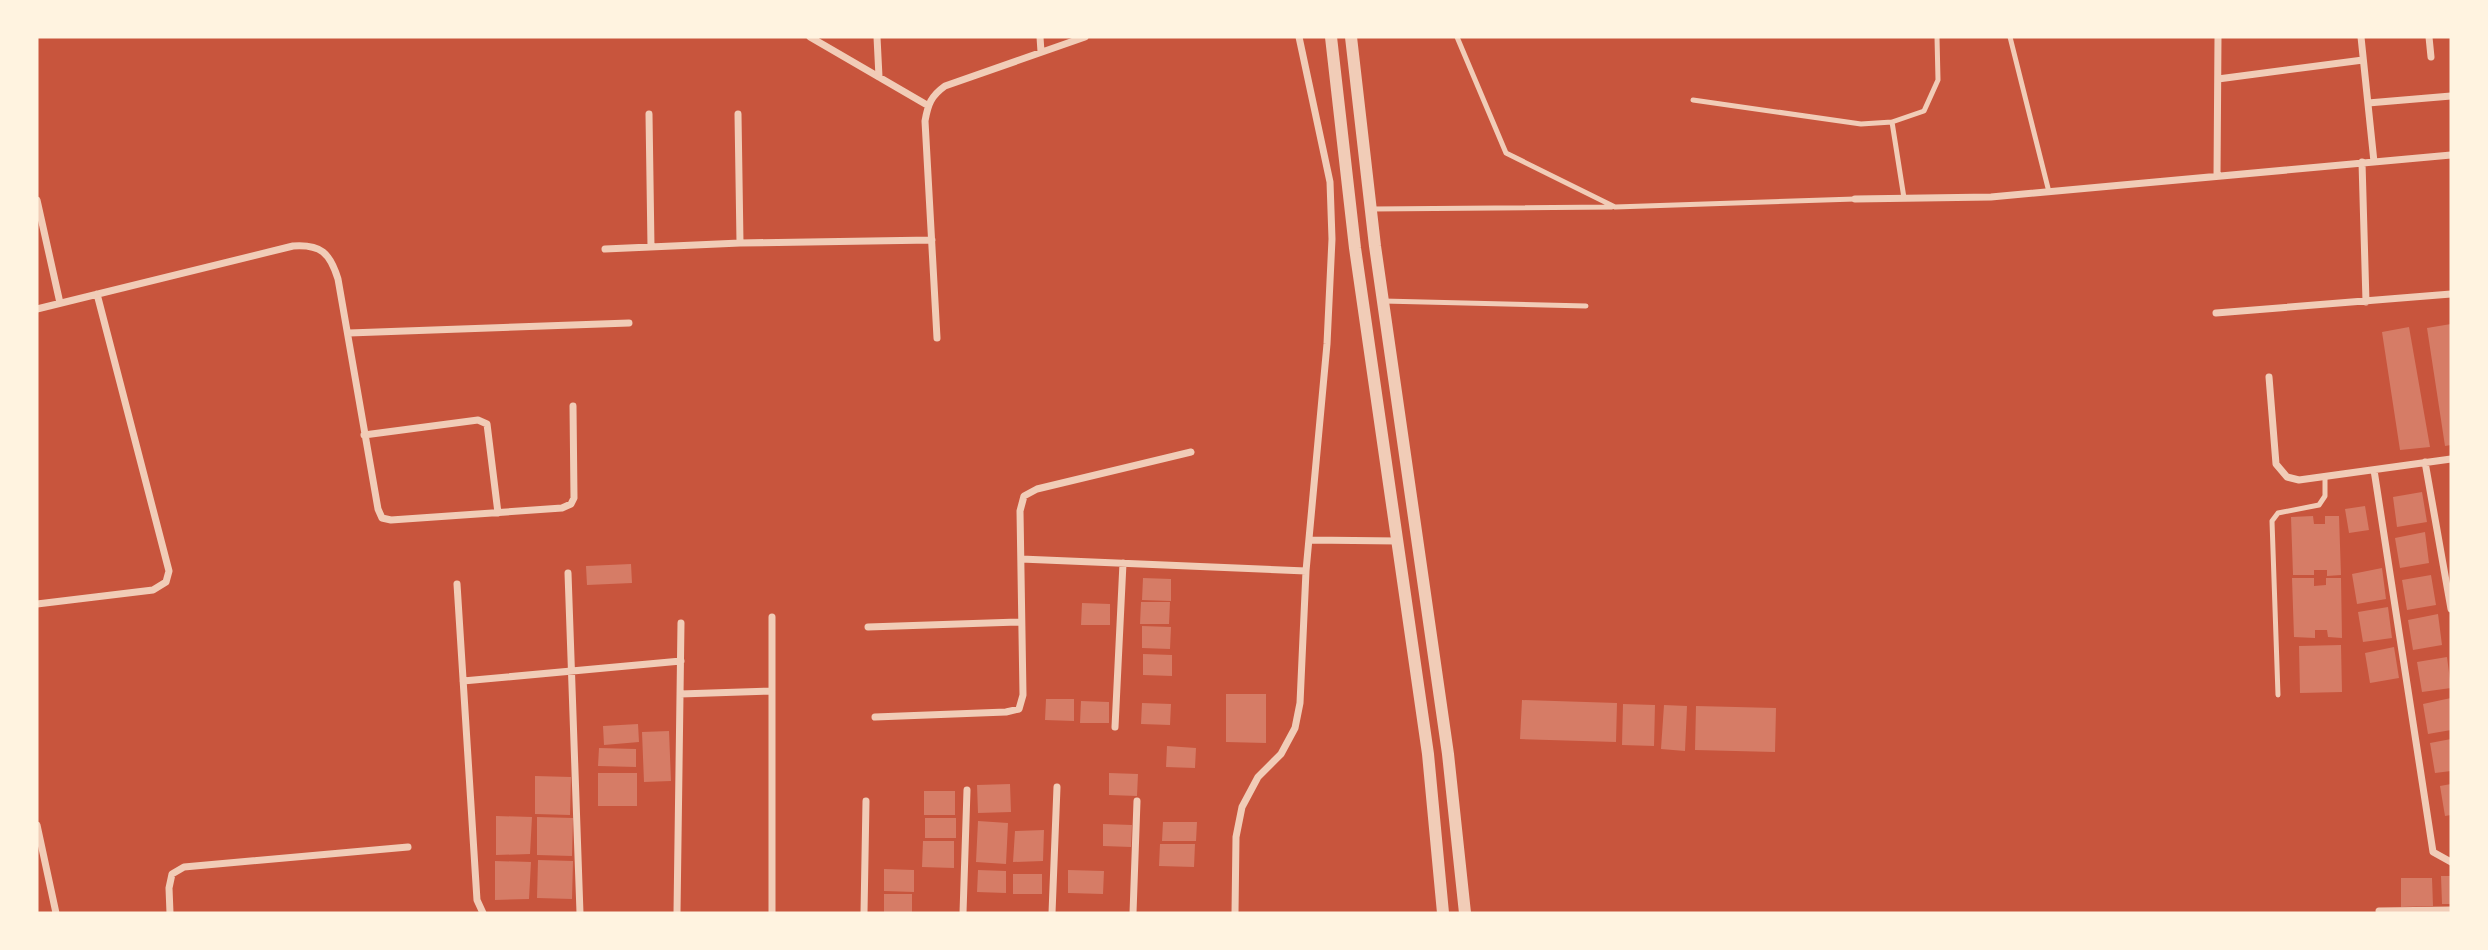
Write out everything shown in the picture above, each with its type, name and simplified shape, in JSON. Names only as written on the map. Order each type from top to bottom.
[{"type":"street","points":[[810,37],[928,105]]},
{"type":"street","points":[[877,37],[879,77]]},
{"type":"street","points":[[1040,37],[1041,52]]},
{"type":"street","points":[[937,338],[925,121],[928,105],[934,94],[945,86],[1085,37]]},
{"type":"street","points":[[1235,913],[1236,837],[1242,807],[1258,777],[1281,754],[1295,728],[1300,702],[1306,571],[1327,344],[1332,239],[1330,182],[1299,37]]},
{"type":"street","points":[[1331,37],[1355,248],[1428,754],[1443,913]]},
{"type":"street","points":[[1351,37],[1383,301],[1448,754],[1465,913]]},
{"type":"street","points":[[2217,176],[2218,37]]},
{"type":"street","points":[[2361,37],[2374,162]]},
{"type":"street","points":[[2429,37],[2431,57]]},
{"type":"street","points":[[2218,79],[2363,60]]},
{"type":"street","points":[[2368,103],[2451,96]]},
{"type":"street","points":[[649,114],[651,247]]},
{"type":"street","points":[[738,114],[740,243]]},
{"type":"street","points":[[1856,199],[1991,197],[2451,155]]},
{"type":"street","points":[[2362,162],[2366,302]]},
{"type":"street","points":[[37,200],[61,303]]},
{"type":"street","points":[[605,248],[932,240]]},
{"type":"street","points":[[37,309],[293,246],[308,245],[321,250],[333,262],[349,333],[378,509],[383,518],[391,520],[562,508],[571,504],[574,498],[573,407]]},
{"type":"street","points":[[37,604],[153,590],[166,582],[169,571],[97,293]]},
{"type":"street","points":[[2216,313],[2451,294]]},
{"type":"street","points":[[349,333],[629,323]]},
{"type":"street","points":[[2269,377],[2276,464],[2287,477],[2299,480],[2451,458]]},
{"type":"street","points":[[364,435],[478,420],[487,424],[498,513]]},
{"type":"street","points":[[875,717],[1006,712],[1019,709],[1023,695],[1020,511],[1024,496],[1037,489],[1191,452]]},
{"type":"street","points":[[2425,462],[2451,609]]},
{"type":"street","points":[[2374,470],[2433,852],[2451,862]]},
{"type":"street","points":[[1309,540],[1398,541]]},
{"type":"street","points":[[1021,559],[1306,571]]},
{"type":"street","points":[[1115,727],[1123,563]]},
{"type":"street","points":[[568,573],[580,913]]},
{"type":"street","points":[[457,584],[477,900],[484,913]]},
{"type":"street","points":[[772,617],[772,913]]},
{"type":"street","points":[[868,627],[1020,622]]},
{"type":"street","points":[[677,913],[681,623]]},
{"type":"street","points":[[463,681],[681,661]]},
{"type":"street","points":[[680,694],[772,691]]},
{"type":"street","points":[[1052,913],[1057,787]]},
{"type":"street","points":[[963,913],[967,790]]},
{"type":"street","points":[[864,913],[866,802]]},
{"type":"street","points":[[1133,913],[1137,802]]},
{"type":"street","points":[[37,825],[56,913]]},
{"type":"street","points":[[170,913],[169,888],[172,874],[184,867],[408,848]]},
{"type":"street","points":[[2379,911],[2451,910]]},
{"type":"lane","points":[[1457,37],[1506,153],[1615,207]]},
{"type":"lane","points":[[1693,100],[1861,124],[1892,121],[1924,111],[1938,80],[1937,37]]},
{"type":"lane","points":[[2010,37],[2049,192]]},
{"type":"lane","points":[[1892,121],[1904,198]]},
{"type":"lane","points":[[1371,209],[1615,207],[1856,199]]},
{"type":"lane","points":[[1383,301],[1586,306]]},
{"type":"lane","points":[[2278,695],[2272,521],[2278,513],[2319,505],[2325,496],[2325,476]]},
{"type":"building","points":[[2451,324],[2451,445],[2445,446],[2427,328]]},
{"type":"building","points":[[2409,327],[2430,447],[2400,450],[2382,332]]},
{"type":"building","points":[[2422,492],[2427,522],[2397,527],[2393,497]]},
{"type":"building","points":[[2365,506],[2369,530],[2349,533],[2345,509]]},
{"type":"building","points":[[2313,516],[2314,524],[2325,524],[2325,516],[2339,516],[2341,575],[2327,576],[2327,570],[2314,570],[2314,575],[2293,575],[2291,517]]},
{"type":"building","points":[[2425,532],[2429,563],[2400,568],[2395,538]]},
{"type":"building","points":[[631,564],[632,583],[587,585],[586,566]]},
{"type":"building","points":[[2382,568],[2386,599],[2357,604],[2352,574]]},
{"type":"building","points":[[2431,575],[2436,605],[2407,610],[2402,580]]},
{"type":"building","points":[[1143,578],[1171,579],[1171,601],[1142,600]]},
{"type":"building","points":[[2292,578],[2314,578],[2314,586],[2326,585],[2326,578],[2341,578],[2342,638],[2328,637],[2327,630],[2315,630],[2315,638],[2294,637]]},
{"type":"building","points":[[1141,602],[1170,602],[1169,624],[1140,624]]},
{"type":"building","points":[[1082,603],[1110,604],[1110,625],[1081,625]]},
{"type":"building","points":[[2388,607],[2392,638],[2363,642],[2358,612]]},
{"type":"building","points":[[2438,614],[2442,645],[2413,650],[2408,620]]},
{"type":"building","points":[[1142,626],[1171,627],[1170,649],[1142,648]]},
{"type":"building","points":[[2341,645],[2342,692],[2300,693],[2299,646]]},
{"type":"building","points":[[2394,647],[2399,678],[2370,683],[2365,653]]},
{"type":"building","points":[[1143,654],[1172,655],[1172,676],[1143,675]]},
{"type":"building","points":[[2447,657],[2451,688],[2422,692],[2417,662]]},
{"type":"building","points":[[1226,694],[1266,694],[1266,743],[1226,742]]},
{"type":"building","points":[[2451,698],[2451,730],[2428,734],[2423,704]]},
{"type":"building","points":[[1046,699],[1074,699],[1074,721],[1045,720]]},
{"type":"building","points":[[1522,700],[1617,703],[1616,742],[1520,739]]},
{"type":"building","points":[[1081,701],[1109,702],[1109,723],[1080,723]]},
{"type":"building","points":[[1142,703],[1171,704],[1170,725],[1141,724]]},
{"type":"building","points":[[1623,704],[1655,705],[1654,746],[1622,745]]},
{"type":"building","points":[[1664,705],[1687,706],[1685,751],[1661,749]]},
{"type":"building","points":[[1696,706],[1776,708],[1775,752],[1695,750]]},
{"type":"building","points":[[638,724],[639,742],[604,745],[603,726]]},
{"type":"building","points":[[669,731],[671,781],[644,782],[642,732]]},
{"type":"building","points":[[2451,739],[2451,771],[2435,773],[2430,743]]},
{"type":"building","points":[[1167,746],[1196,748],[1195,768],[1166,767]]},
{"type":"building","points":[[599,748],[636,749],[636,767],[598,766]]},
{"type":"building","points":[[598,773],[637,773],[637,806],[598,806]]},
{"type":"building","points":[[1109,773],[1138,774],[1137,796],[1109,795]]},
{"type":"building","points":[[535,776],[571,777],[570,815],[535,814]]},
{"type":"building","points":[[1010,784],[1011,812],[978,813],[977,785]]},
{"type":"building","points":[[2451,784],[2451,815],[2445,816],[2440,786]]},
{"type":"building","points":[[924,791],[955,791],[955,815],[924,815]]},
{"type":"building","points":[[496,816],[532,817],[530,854],[496,855]]},
{"type":"building","points":[[537,817],[573,818],[572,856],[537,855]]},
{"type":"building","points":[[925,818],[956,818],[956,838],[925,838]]},
{"type":"building","points":[[978,821],[1008,823],[1006,864],[976,862]]},
{"type":"building","points":[[1163,822],[1197,822],[1196,841],[1162,841]]},
{"type":"building","points":[[1103,824],[1132,825],[1131,847],[1103,846]]},
{"type":"building","points":[[1044,830],[1043,861],[1013,862],[1015,831]]},
{"type":"building","points":[[923,841],[954,841],[954,868],[922,867]]},
{"type":"building","points":[[1160,844],[1195,844],[1194,867],[1159,866]]},
{"type":"building","points":[[538,860],[573,861],[572,899],[537,898]]},
{"type":"building","points":[[495,861],[531,862],[529,899],[495,900]]},
{"type":"building","points":[[884,869],[914,870],[914,892],[884,891]]},
{"type":"building","points":[[978,870],[1006,871],[1006,893],[977,892]]},
{"type":"building","points":[[1068,870],[1104,871],[1103,894],[1068,893]]},
{"type":"building","points":[[1013,874],[1042,874],[1042,894],[1013,894]]},
{"type":"building","points":[[2441,876],[2451,876],[2451,904],[2442,904]]},
{"type":"building","points":[[2401,878],[2432,878],[2433,906],[2401,907]]},
{"type":"building","points":[[884,894],[912,894],[912,913],[884,913]]}]
